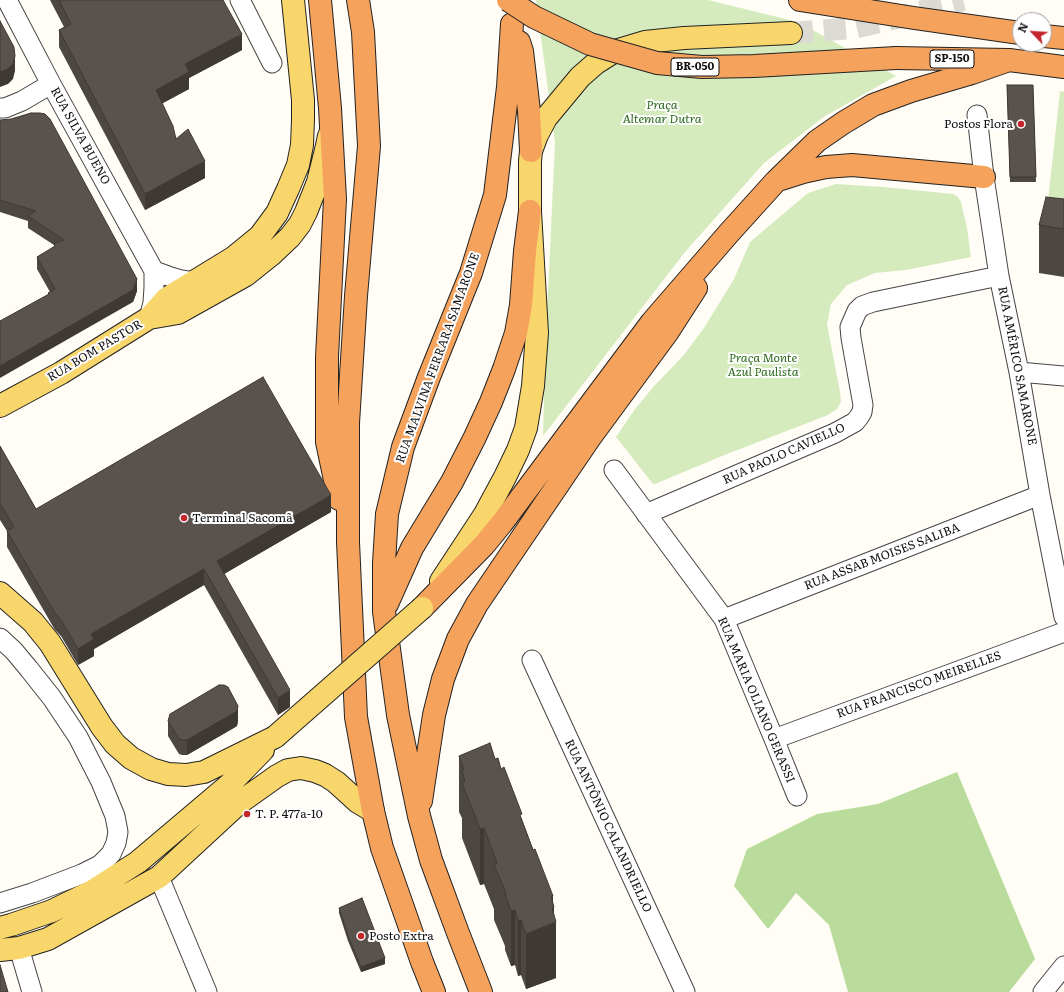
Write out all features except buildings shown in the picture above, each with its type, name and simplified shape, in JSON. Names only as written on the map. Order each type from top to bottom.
[{"type":"highway","points":[[320,0],[330,116],[335,199],[327,357],[327,442],[348,542]]},
{"type":"highway","points":[[358,0],[363,32],[369,146],[356,296],[348,423],[348,542],[356,718],[373,811],[382,848],[434,992]]},
{"type":"highway","points":[[509,0],[512,24],[522,51],[529,111],[531,151]]},
{"type":"highway","name":"BR-050","points":[[509,0],[534,17],[590,44],[657,63],[702,67],[754,66],[896,58]]},
{"type":"highway","points":[[800,0],[1012,32]]},
{"type":"highway","points":[[856,0],[914,18]]},
{"type":"highway","name":"RUA MALVINA FERRARA SAMARONE","points":[[481,992],[431,860],[419,816],[398,715],[384,612],[384,563],[387,514],[403,447],[429,377],[471,273],[494,195],[508,87],[512,24]]},
{"type":"highway","points":[[1052,37],[1064,38]]},
{"type":"highway","name":"SP-150","points":[[896,58],[1009,60],[1064,67]]},
{"type":"highway","points":[[422,608],[484,545],[502,523],[652,322],[776,181],[817,141],[873,105],[911,91],[972,73],[1009,60]]},
{"type":"highway","points":[[776,181],[803,172],[826,167],[852,165],[984,176]]},
{"type":"highway","points":[[384,612],[412,548],[452,482],[475,437],[504,369],[516,333],[521,305],[525,251],[530,212]]},
{"type":"highway","points":[[419,816],[434,714],[443,679],[458,639],[474,610],[589,439],[667,333],[692,295],[717,247]]},
{"type":"main road","points":[[149,318],[166,299],[233,258],[260,236],[277,213],[288,189],[298,165],[302,145],[302,100],[293,0]]},
{"type":"main road","points":[[6,927],[52,911],[91,892],[138,862],[229,785],[275,738],[422,608],[485,514],[505,478],[526,428],[533,386],[537,333],[530,212],[531,151],[537,134],[546,118],[580,77],[596,63],[616,51],[645,42],[684,38],[791,33]]},
{"type":"main road","name":"RUA BOM PASTOR","points":[[0,406],[61,373],[149,318],[178,313],[246,275],[271,255],[290,237],[300,224],[306,212],[318,182],[326,150],[330,116]]},
{"type":"main road","points":[[0,593],[33,622],[50,643],[102,727],[115,744],[131,758],[151,769],[168,774],[186,775],[204,772],[275,738]]},
{"type":"main road","points":[[10,949],[48,939],[159,877],[239,803],[288,770],[301,768],[325,775],[336,782],[358,802],[373,811]]},
{"type":"street","name":"RUA SILVA BUENO","points":[[7,0],[51,84],[154,271],[154,295],[149,318]]},
{"type":"street","points":[[240,0],[272,64]]},
{"type":"street","points":[[0,108],[5,108],[22,101],[51,84]]},
{"type":"street","name":"RUA AMÉRICO SAMARONE","points":[[977,115],[984,176],[999,276],[1019,372],[1040,495],[1064,617]]},
{"type":"street","points":[[154,271],[181,280],[195,282]]},
{"type":"street","name":"RUA PAOLO CAVIELLO","points":[[646,514],[835,434],[855,422],[862,412],[863,405],[850,327],[853,318],[866,303],[999,276]]},
{"type":"street","points":[[1019,372],[1064,376]]},
{"type":"street","name":"RUA MARIA OLIANO GERASSI","points":[[614,470],[724,619],[796,796]]},
{"type":"street","name":"RUA ASSAB MOISES SALIBA","points":[[724,619],[1040,495]]},
{"type":"street","name":"RUA FRANCISCO MEIRELLES","points":[[774,739],[1064,632]]},
{"type":"street","points":[[0,638],[29,668],[52,698],[78,737],[101,782],[115,816],[118,832],[116,843],[111,854],[100,865],[82,874],[32,893],[0,903]]},
{"type":"street","name":"RUA ANTÔNIO CALANDRIELLO","points":[[532,660],[685,992]]},
{"type":"street","points":[[159,877],[207,992]]},
{"type":"street","points":[[10,949],[32,992]]},
{"type":"street","points":[[1043,992],[1064,966]]},
{"type":"green space","name":"Praça Altemar Dutra","points":[[536,0],[708,0],[798,22],[896,76],[825,116],[764,163],[685,252],[543,436],[545,357],[555,143]]},
{"type":"green space","points":[[1060,91],[1064,92],[1064,214],[1047,210]]},
{"type":"green space","name":"Praça Monte Azul Paulista","points":[[836,184],[953,194],[958,197],[961,202],[967,228],[971,257],[906,270],[875,273],[847,285],[831,304],[827,324],[840,392],[841,402],[837,409],[828,415],[653,484],[616,437],[635,409],[655,385],[683,356],[704,328],[734,279],[750,242],[808,193]]},
{"type":"green space","points":[[957,772],[1035,959],[1009,992],[848,992],[829,925],[796,893],[768,929],[734,886],[747,849],[817,814],[878,804]]},
{"type":"tunnel","points":[[791,33],[853,28],[963,0]]},
{"type":"place","name":"Postos Flora","points":[[1021,124]]},
{"type":"place","name":"Terminal Sacomã","points":[[184,518]]},
{"type":"place","name":"T. P. 477a-10","points":[[247,814]]},
{"type":"place","name":"Posto Extra","points":[[361,936]]}]
